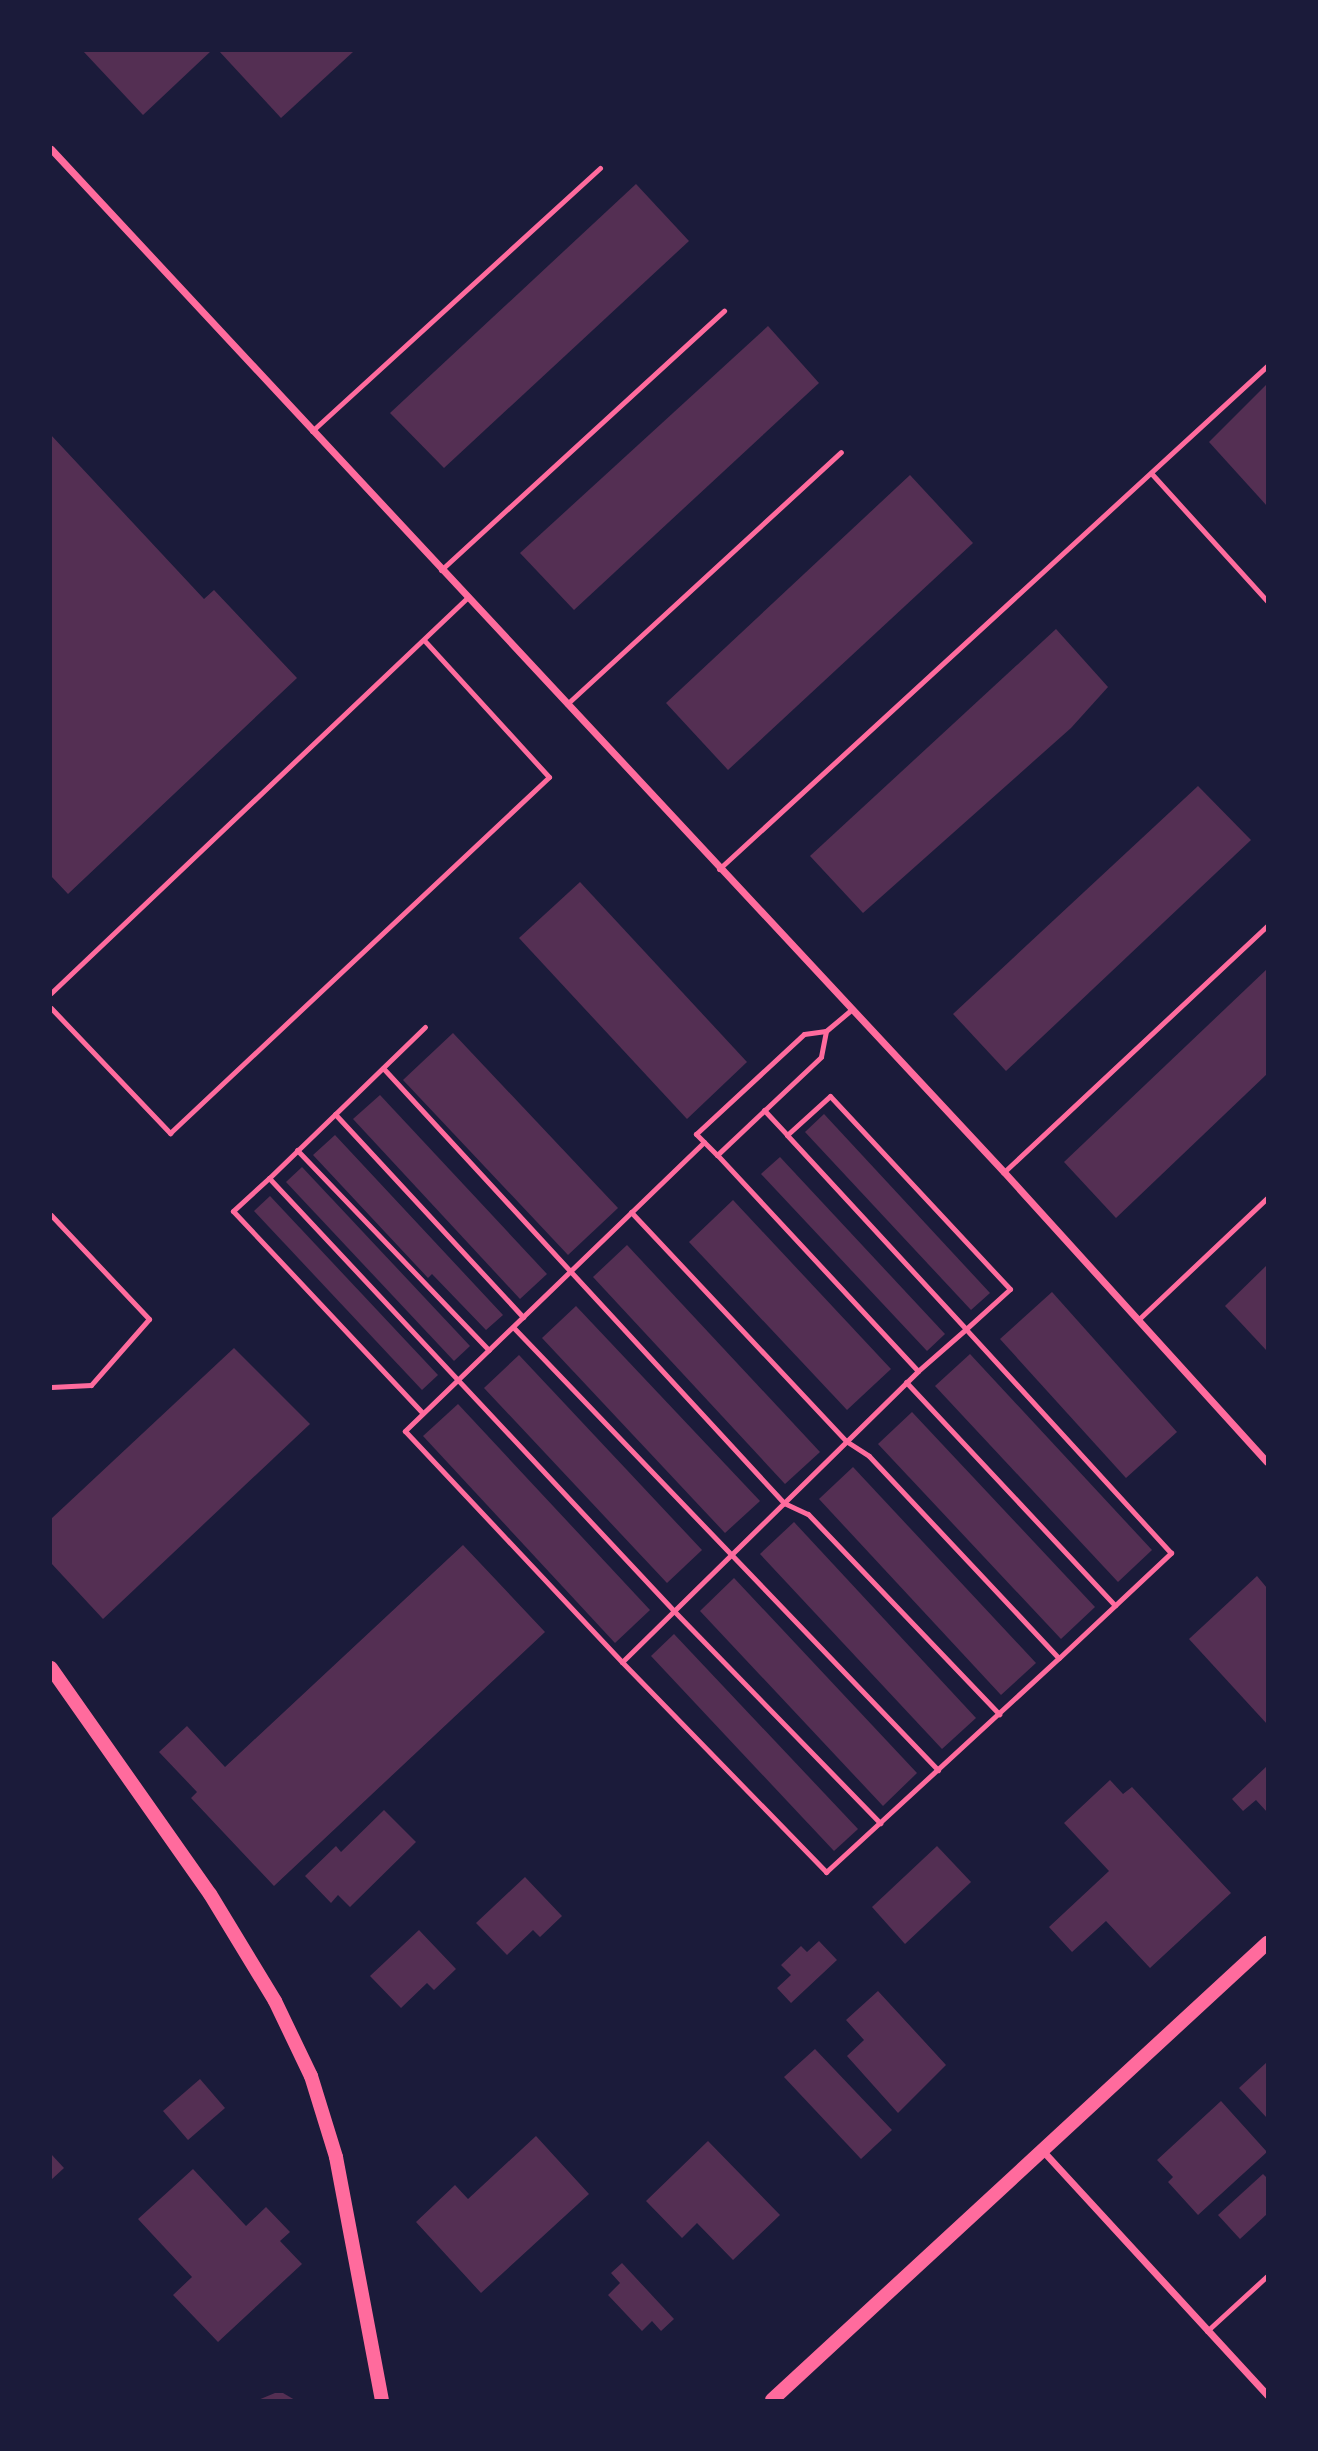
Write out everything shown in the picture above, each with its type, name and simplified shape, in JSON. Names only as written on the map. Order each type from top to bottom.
[{"type":"main road","points":[[51,1668],[210,1894],[275,2001],[311,2076],[336,2157],[382,2400]]},
{"type":"main road","points":[[772,2400],[1267,1943]]},
{"type":"street","points":[[51,149],[1004,1172],[1267,1462]]},
{"type":"street","points":[[1042,2150],[1267,2395]]},
{"type":"lane","points":[[312,431],[600,168]]},
{"type":"lane","points":[[441,570],[724,312]]},
{"type":"lane","points":[[719,869],[1267,366]]},
{"type":"lane","points":[[566,704],[841,452]]},
{"type":"lane","points":[[1151,472],[1267,601]]},
{"type":"lane","points":[[51,993],[467,598]]},
{"type":"lane","points":[[51,1008],[170,1133],[549,777],[424,640]]},
{"type":"lane","points":[[1004,1172],[1267,926]]},
{"type":"lane","points":[[851,1010],[826,1031],[804,1034],[696,1134],[918,1371]]},
{"type":"lane","points":[[423,1413],[233,1210],[425,1027]]},
{"type":"lane","points":[[717,1155],[821,1057],[826,1031]]},
{"type":"lane","points":[[383,1068],[784,1503],[808,1514],[999,1714]]},
{"type":"lane","points":[[622,1662],[906,1382],[1010,1289],[830,1096],[787,1135]]},
{"type":"lane","points":[[704,1142],[405,1431],[622,1662],[826,1872],[1171,1553],[764,1110]]},
{"type":"lane","points":[[335,1114],[523,1317]]},
{"type":"lane","points":[[297,1150],[489,1349]]},
{"type":"lane","points":[[269,1178],[674,1611],[880,1823]]},
{"type":"lane","points":[[1139,1319],[1267,1198]]},
{"type":"lane","points":[[631,1212],[846,1441],[869,1456],[1059,1658]]},
{"type":"lane","points":[[51,1215],[149,1319],[91,1385],[51,1387]]},
{"type":"lane","points":[[513,1326],[716,1541],[734,1552],[938,1770]]},
{"type":"lane","points":[[906,1382],[1115,1605]]},
{"type":"lane","points":[[1207,2331],[1267,2276]]},
{"type":"building","points":[[83,51],[211,51],[143,115]]},
{"type":"building","points":[[219,51],[354,51],[281,118]]},
{"type":"building","points":[[636,184],[689,241],[444,468],[390,413]]},
{"type":"building","points":[[768,326],[819,383],[574,610],[520,553]]},
{"type":"building","points":[[1267,384],[1267,506],[1209,442]]},
{"type":"building","points":[[51,435],[204,599],[214,590],[297,678],[68,894],[51,876]]},
{"type":"building","points":[[910,475],[973,543],[728,770],[666,703]]},
{"type":"building","points":[[1056,629],[1108,687],[1071,728],[863,913],[810,856]]},
{"type":"building","points":[[1198,786],[1251,840],[1006,1071],[953,1014]]},
{"type":"building","points":[[580,882],[747,1062],[687,1119],[519,938]]},
{"type":"building","points":[[1267,969],[1267,1074],[1116,1218],[1064,1162]]},
{"type":"building","points":[[453,1033],[618,1208],[568,1255],[403,1080]]},
{"type":"building","points":[[380,1095],[547,1274],[520,1299],[353,1119]]},
{"type":"building","points":[[824,1114],[990,1293],[971,1310],[805,1132]]},
{"type":"building","points":[[335,1135],[503,1315],[486,1330],[432,1274],[428,1278],[313,1155]]},
{"type":"building","points":[[780,1157],[945,1334],[927,1351],[761,1174]]},
{"type":"building","points":[[302,1167],[470,1346],[454,1361],[286,1182]]},
{"type":"building","points":[[270,1196],[438,1375],[422,1390],[254,1211]]},
{"type":"building","points":[[733,1200],[891,1369],[847,1410],[689,1242]]},
{"type":"building","points":[[627,1245],[820,1452],[785,1484],[593,1277]]},
{"type":"building","points":[[1267,1265],[1267,1351],[1225,1306]]},
{"type":"building","points":[[1052,1292],[1177,1432],[1126,1478],[1000,1339]]},
{"type":"building","points":[[576,1306],[760,1501],[725,1533],[542,1338]]},
{"type":"building","points":[[234,1348],[310,1424],[103,1619],[51,1563],[51,1519]]},
{"type":"building","points":[[970,1354],[1152,1550],[1118,1582],[935,1386]]},
{"type":"building","points":[[519,1355],[702,1550],[667,1583],[484,1388]]},
{"type":"building","points":[[458,1404],[650,1610],[615,1643],[423,1436]]},
{"type":"building","points":[[912,1412],[1095,1607],[1061,1639],[878,1444]]},
{"type":"building","points":[[853,1467],[1036,1663],[1001,1695],[819,1499]]},
{"type":"building","points":[[794,1522],[976,1718],[942,1749],[760,1554]]},
{"type":"building","points":[[463,1545],[545,1632],[274,1886],[191,1798],[197,1792],[159,1752],[187,1726],[225,1767]]},
{"type":"building","points":[[1257,1576],[1267,1588],[1267,1724],[1189,1639]]},
{"type":"building","points":[[734,1578],[917,1773],[883,1806],[700,1611]]},
{"type":"building","points":[[674,1634],[858,1829],[834,1851],[651,1656]]},
{"type":"building","points":[[1267,1766],[1267,1812],[1256,1800],[1243,1811],[1232,1799]]},
{"type":"building","points":[[1110,1780],[1123,1794],[1132,1787],[1231,1893],[1150,1968],[1106,1921],[1072,1952],[1049,1927],[1109,1871],[1064,1823]]},
{"type":"building","points":[[384,1810],[416,1842],[350,1907],[338,1895],[331,1903],[305,1876],[336,1846],[341,1852]]},
{"type":"building","points":[[937,1846],[971,1882],[905,1944],[872,1907]]},
{"type":"building","points":[[525,1877],[562,1916],[540,1937],[533,1930],[507,1955],[476,1923]]},
{"type":"building","points":[[419,1930],[456,1969],[434,1990],[427,1983],[401,2008],[370,1976]]},
{"type":"building","points":[[819,1941],[837,1960],[791,2003],[777,1988],[791,1975],[781,1965],[801,1946],[807,1952]]},
{"type":"building","points":[[878,1991],[946,2065],[898,2113],[847,2056],[864,2040],[846,2020]]},
{"type":"building","points":[[815,2049],[892,2130],[861,2159],[784,2077]]},
{"type":"building","points":[[1267,2062],[1267,2118],[1239,2088]]},
{"type":"building","points":[[200,2079],[225,2108],[188,2140],[163,2111]]},
{"type":"building","points":[[1221,2101],[1267,2152],[1198,2215],[1168,2182],[1173,2177],[1157,2160]]},
{"type":"building","points":[[536,2136],[589,2194],[481,2293],[416,2222],[455,2185],[468,2199]]},
{"type":"building","points":[[708,2141],[780,2215],[733,2260],[697,2223],[682,2238],[646,2201]]},
{"type":"building","points":[[51,2154],[64,2168],[51,2180]]},
{"type":"building","points":[[193,2169],[246,2226],[266,2207],[290,2232],[280,2241],[302,2264],[218,2342],[173,2295],[192,2277],[138,2219]]},
{"type":"building","points":[[1263,2174],[1267,2178],[1267,2214],[1240,2239],[1218,2215]]},
{"type":"building","points":[[622,2263],[674,2319],[661,2331],[652,2321],[642,2331],[608,2295],[620,2283],[611,2273]]},
{"type":"building","points":[[275,2393],[283,2393],[295,2400],[258,2400]]}]
